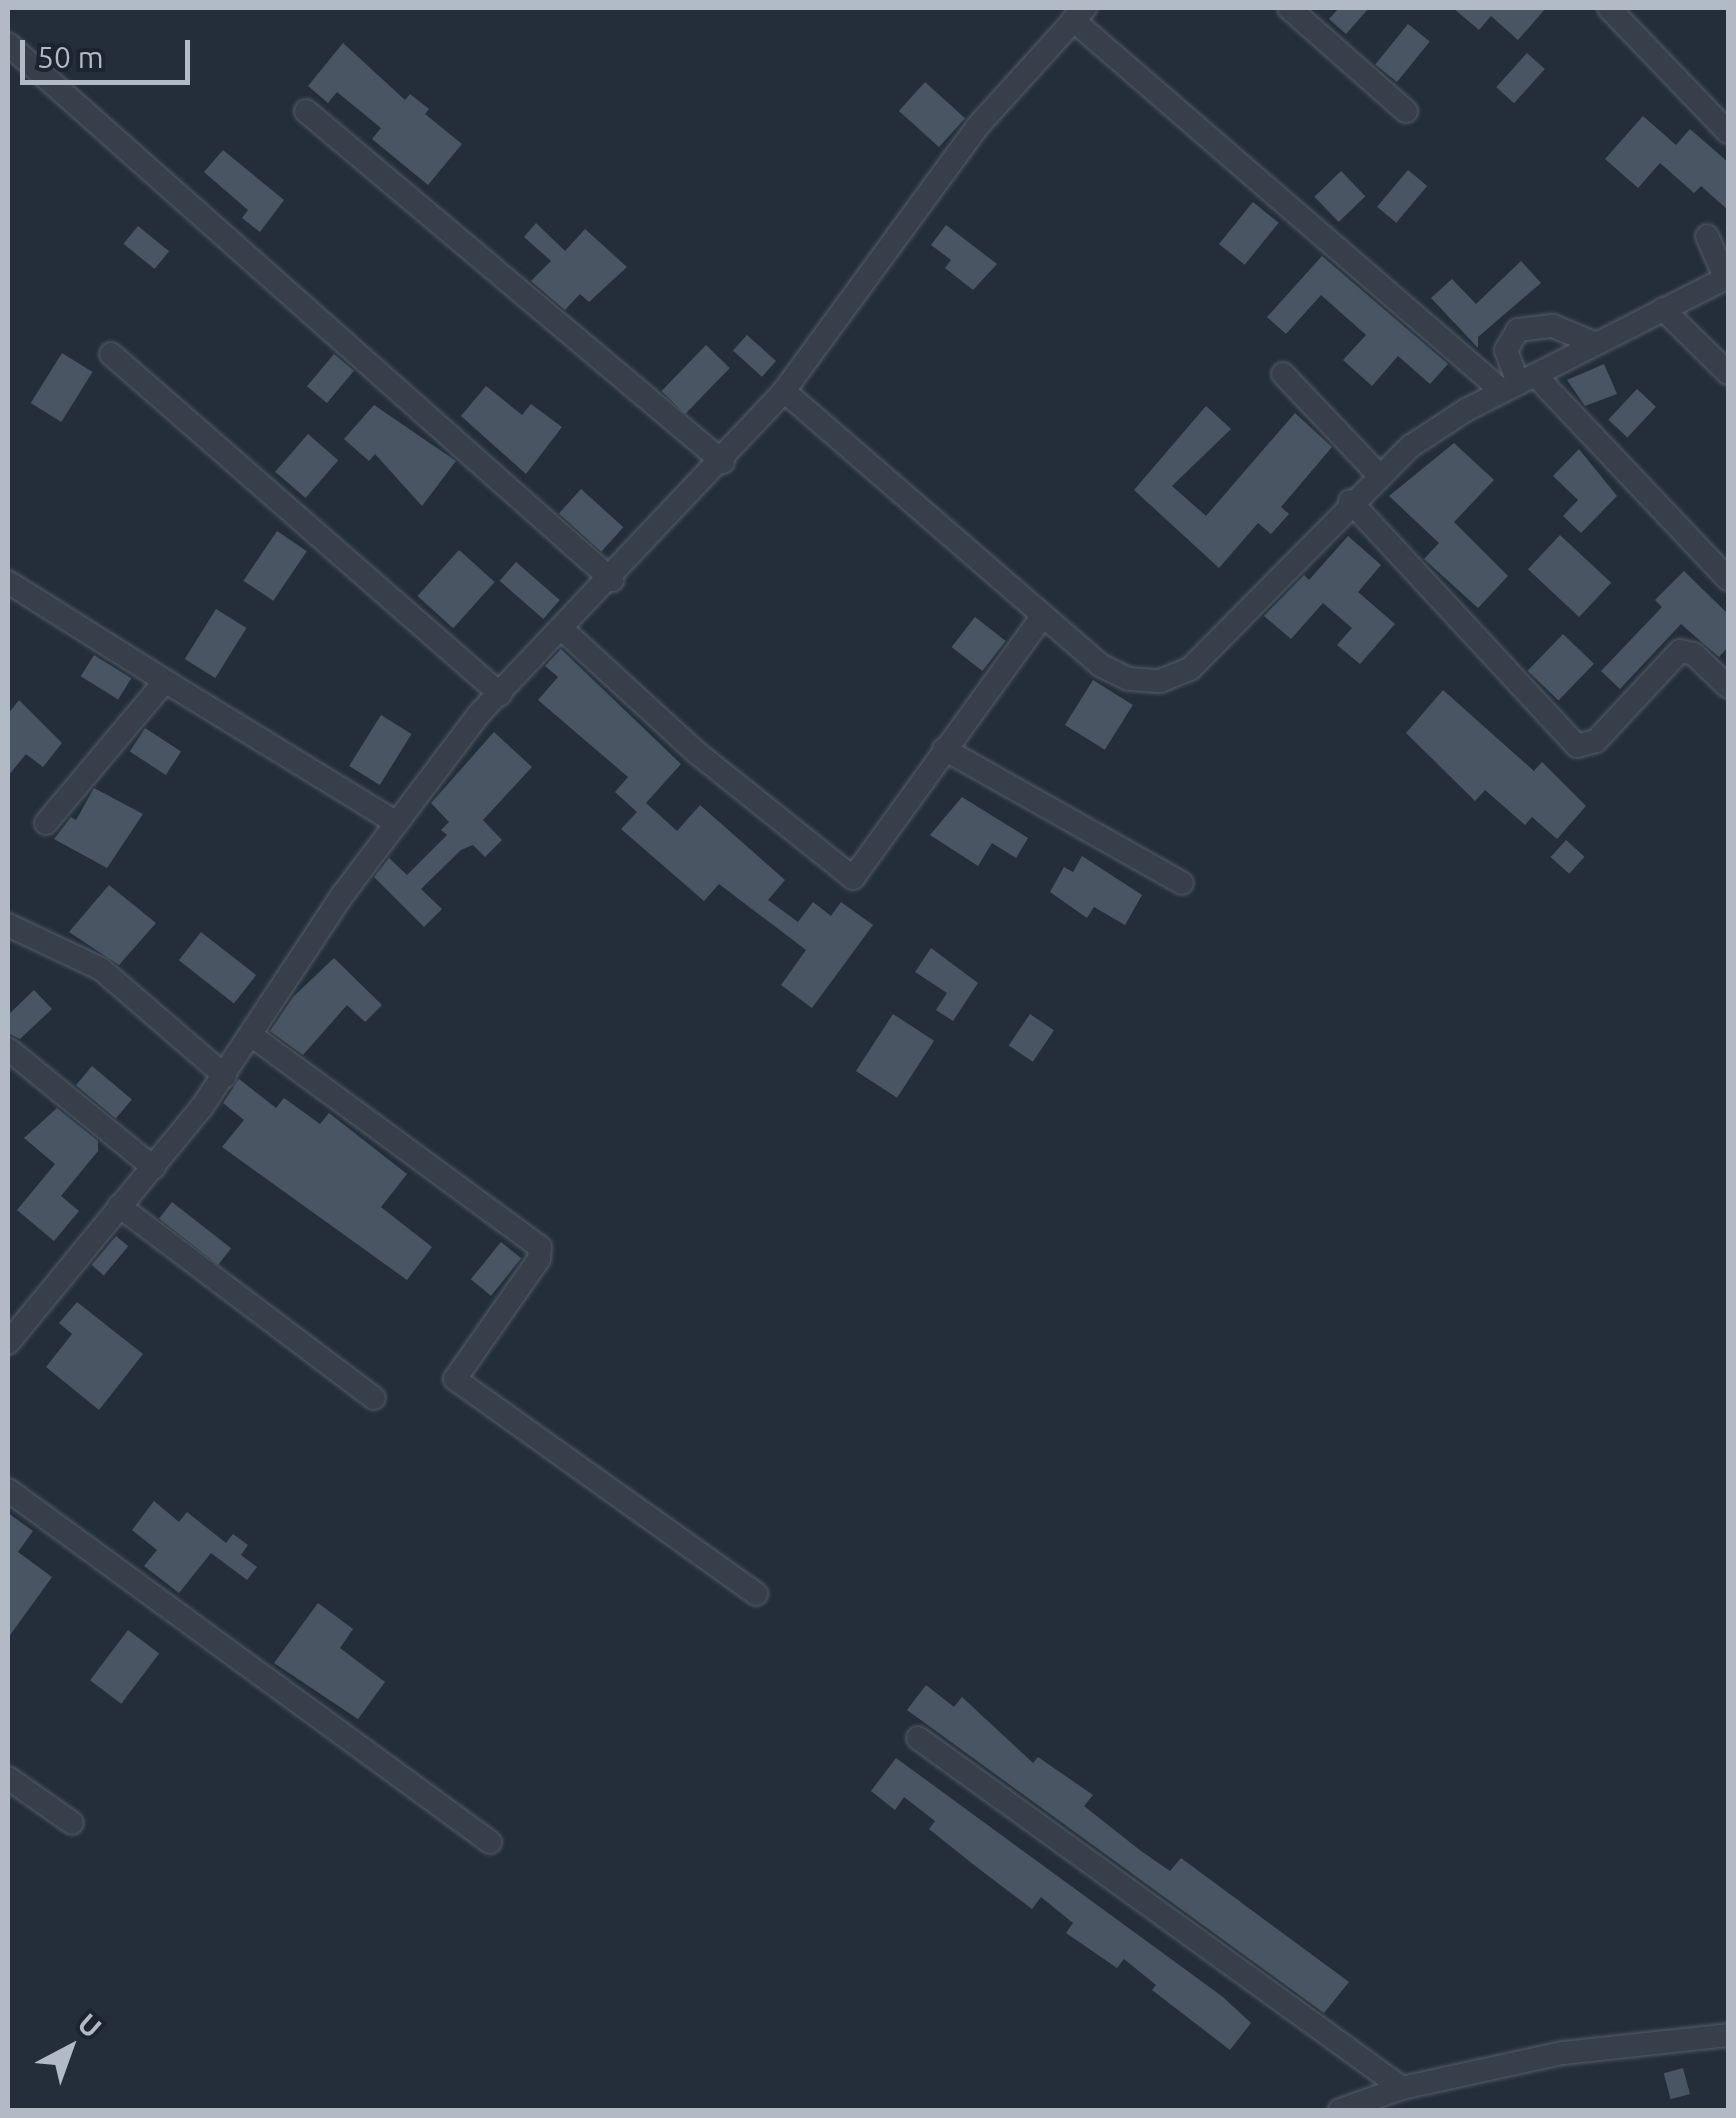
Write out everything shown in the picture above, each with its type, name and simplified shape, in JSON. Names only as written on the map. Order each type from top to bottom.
[{"type":"street","points":[[1289,8],[1406,110]]},
{"type":"street","points":[[1609,8],[1728,132]]},
{"type":"street","points":[[8,1340],[154,1168],[225,1076],[397,824],[500,694],[723,462],[784,392],[923,196],[1079,14],[1518,383],[1728,579]]},
{"type":"street","points":[[8,44],[612,580]]},
{"type":"street","points":[[306,112],[723,462]]},
{"type":"street","points":[[784,392],[1043,616],[1116,674],[1172,678],[1190,670],[1236,626],[1378,474],[1444,424],[1594,343],[1727,278],[1707,236]]},
{"type":"street","points":[[1663,309],[1728,373]]},
{"type":"street","points":[[1518,383],[1506,350],[1518,330],[1553,326],[1594,343]]},
{"type":"street","points":[[111,354],[500,694]]},
{"type":"street","points":[[1284,374],[1378,474]]},
{"type":"street","points":[[1350,501],[1577,746],[1592,745],[1680,651],[1694,654],[1728,688]]},
{"type":"street","points":[[8,582],[397,824]]},
{"type":"street","points":[[563,630],[696,752],[849,877],[869,860],[944,749],[1043,616]]},
{"type":"street","points":[[46,824],[165,681]]},
{"type":"street","points":[[944,749],[1182,883]]},
{"type":"street","points":[[8,925],[102,970],[225,1076]]},
{"type":"street","points":[[251,1035],[540,1246],[539,1259],[455,1379],[756,1594]]},
{"type":"street","points":[[8,1050],[154,1168]]},
{"type":"street","points":[[119,1206],[374,1398]]},
{"type":"street","points":[[8,1490],[490,1842]]},
{"type":"street","points":[[918,1738],[1402,2088]]},
{"type":"street","points":[[8,1778],[72,1822]]},
{"type":"street","points":[[1340,2110],[1402,2088],[1563,2053],[1728,2035]]},
{"type":"building","points":[[1339,8],[1369,8],[1346,34],[1329,19]]},
{"type":"building","points":[[1453,8],[1546,8],[1518,40],[1491,16],[1479,30]]},
{"type":"building","points":[[1408,24],[1430,42],[1397,82],[1375,64]]},
{"type":"building","points":[[343,43],[405,100],[410,94],[429,109],[425,114],[462,144],[428,185],[372,139],[381,128],[337,92],[328,103],[308,86]]},
{"type":"building","points":[[1527,53],[1545,69],[1514,103],[1496,87]]},
{"type":"building","points":[[925,82],[965,118],[939,147],[899,111]]},
{"type":"building","points":[[1643,116],[1676,145],[1690,129],[1728,162],[1728,210],[1701,186],[1694,193],[1660,163],[1638,188],[1605,159]]},
{"type":"building","points":[[223,150],[284,200],[260,232],[242,218],[248,210],[204,172]]},
{"type":"building","points":[[1408,170],[1427,186],[1396,223],[1377,207]]},
{"type":"building","points":[[1341,171],[1365,196],[1339,222],[1314,197]]},
{"type":"building","points":[[1253,202],[1279,223],[1245,265],[1219,244]]},
{"type":"building","points":[[536,223],[565,251],[585,229],[627,267],[589,302],[580,294],[565,310],[531,281],[551,261],[524,237]]},
{"type":"building","points":[[946,225],[997,264],[973,290],[945,268],[951,260],[931,245]]},
{"type":"building","points":[[138,226],[169,251],[155,269],[124,244]]},
{"type":"building","points":[[1322,256],[1448,364],[1430,384],[1398,356],[1372,386],[1343,360],[1366,335],[1321,295],[1286,334],[1267,317]]},
{"type":"building","points":[[1521,261],[1541,283],[1478,337],[1478,348],[1431,298],[1452,279],[1476,304]]},
{"type":"building","points":[[747,335],[776,361],[762,377],[733,351]]},
{"type":"building","points":[[706,345],[730,368],[685,414],[662,391]]},
{"type":"building","points":[[62,353],[93,372],[61,422],[31,403]]},
{"type":"building","points":[[334,354],[354,371],[327,403],[307,386]]},
{"type":"building","points":[[1604,364],[1617,394],[1585,406],[1567,380]]},
{"type":"building","points":[[486,386],[522,415],[531,404],[562,427],[526,474],[461,416]]},
{"type":"building","points":[[1637,389],[1656,407],[1627,437],[1608,420]]},
{"type":"building","points":[[374,405],[456,461],[422,506],[375,454],[369,461],[344,439]]},
{"type":"building","points":[[1206,406],[1231,429],[1172,486],[1206,516],[1295,413],[1332,447],[1281,507],[1289,514],[1271,534],[1258,523],[1219,568],[1134,490]]},
{"type":"building","points":[[308,434],[338,460],[305,498],[275,472]]},
{"type":"building","points":[[1454,443],[1494,480],[1454,522],[1508,576],[1478,608],[1424,559],[1439,543],[1389,496]]},
{"type":"building","points":[[1579,449],[1617,496],[1581,533],[1563,516],[1578,500],[1553,476]]},
{"type":"building","points":[[581,489],[623,527],[601,552],[559,514]]},
{"type":"building","points":[[277,531],[307,551],[273,601],[243,581]]},
{"type":"building","points":[[1560,535],[1611,583],[1579,617],[1528,569]]},
{"type":"building","points":[[1348,536],[1381,565],[1358,592],[1395,624],[1360,664],[1337,645],[1352,628],[1323,603],[1291,639],[1264,616],[1304,575],[1309,580]]},
{"type":"building","points":[[459,550],[495,582],[453,628],[418,596]]},
{"type":"building","points":[[516,562],[560,600],[543,619],[500,581]]},
{"type":"building","points":[[1684,571],[1728,614],[1728,647],[1719,657],[1681,624],[1620,689],[1601,671],[1662,607],[1655,600]]},
{"type":"building","points":[[216,609],[247,628],[215,678],[185,659]]},
{"type":"building","points":[[975,617],[1006,641],[982,671],[952,647]]},
{"type":"building","points":[[1563,634],[1594,664],[1559,701],[1528,671]]},
{"type":"building","points":[[561,649],[681,764],[646,803],[677,831],[700,805],[785,880],[768,900],[798,922],[813,902],[831,916],[841,902],[873,925],[812,1008],[781,985],[806,950],[719,884],[704,901],[621,829],[637,812],[615,792],[628,777],[538,700],[558,677],[545,666]]},
{"type":"building","points":[[94,655],[131,678],[118,700],[81,676]]},
{"type":"building","points":[[1093,680],[1133,705],[1105,750],[1065,725]]},
{"type":"building","points":[[1443,690],[1534,771],[1542,762],[1586,806],[1557,839],[1532,817],[1525,825],[1485,790],[1475,801],[1406,733]]},
{"type":"building","points":[[19,700],[62,743],[43,767],[26,754],[8,776],[8,714]]},
{"type":"building","points":[[381,715],[412,734],[380,785],[349,766]]},
{"type":"building","points":[[145,728],[181,751],[166,775],[130,751]]},
{"type":"building","points":[[494,732],[532,767],[483,820],[502,840],[485,857],[473,845],[461,850],[421,889],[442,909],[424,927],[374,877],[389,858],[407,875],[447,835],[441,830],[449,822],[431,803]]},
{"type":"building","points":[[94,788],[143,814],[107,868],[54,839],[71,817],[76,820]]},
{"type":"building","points":[[962,797],[1028,838],[1016,858],[992,843],[978,866],[930,835]]},
{"type":"building","points":[[1566,840],[1585,857],[1569,874],[1551,857]]},
{"type":"building","points":[[1082,856],[1142,895],[1125,925],[1094,907],[1087,918],[1050,892],[1064,867],[1073,872]]},
{"type":"building","points":[[109,885],[156,923],[119,965],[69,932]]},
{"type":"building","points":[[201,932],[256,975],[234,1003],[179,960]]},
{"type":"building","points":[[931,948],[978,983],[953,1021],[936,1010],[947,993],[915,972]]},
{"type":"building","points":[[334,958],[382,1005],[365,1022],[347,1005],[303,1055],[270,1031],[293,997]]},
{"type":"building","points":[[34,990],[52,1009],[20,1039],[8,1033],[8,1015]]},
{"type":"building","points":[[893,1014],[934,1041],[897,1098],[856,1071]]},
{"type":"building","points":[[1030,1014],[1054,1030],[1033,1062],[1009,1046]]},
{"type":"building","points":[[92,1066],[132,1099],[116,1119],[76,1085]]},
{"type":"building","points":[[239,1079],[276,1108],[284,1098],[320,1124],[329,1113],[407,1174],[381,1207],[432,1247],[407,1280],[222,1147],[244,1120],[223,1103]]},
{"type":"building","points":[[57,1108],[98,1141],[98,1151],[61,1196],[79,1211],[54,1241],[17,1210],[55,1164],[24,1138]]},
{"type":"building","points":[[172,1202],[231,1248],[218,1265],[159,1219]]},
{"type":"building","points":[[116,1236],[128,1246],[104,1275],[92,1265]]},
{"type":"building","points":[[501,1242],[521,1258],[491,1296],[471,1279]]},
{"type":"building","points":[[77,1302],[143,1354],[99,1410],[46,1367],[72,1334],[59,1323]]},
{"type":"building","points":[[154,1501],[179,1522],[187,1512],[226,1543],[233,1534],[248,1545],[241,1555],[257,1567],[247,1580],[211,1553],[179,1593],[144,1566],[157,1550],[132,1530]]},
{"type":"building","points":[[8,1513],[33,1531],[18,1552],[52,1577],[8,1638]]},
{"type":"building","points":[[318,1603],[353,1629],[340,1648],[385,1682],[358,1719],[274,1663]]},
{"type":"building","points":[[128,1630],[159,1653],[121,1704],[90,1680]]},
{"type":"building","points":[[926,1685],[954,1707],[962,1697],[1033,1763],[1038,1757],[1093,1795],[1084,1806],[1141,1851],[1170,1871],[1181,1858],[1349,1982],[1324,2013],[907,1710]]},
{"type":"building","points":[[896,1758],[1223,1997],[1251,2023],[1230,2050],[1152,1990],[1156,1985],[1124,1959],[1117,1968],[1066,1933],[1073,1923],[1041,1897],[1032,1909],[974,1865],[929,1829],[935,1821],[904,1797],[895,1810],[871,1791]]},
{"type":"building","points":[[1683,2068],[1690,2094],[1671,2099],[1664,2073]]}]
